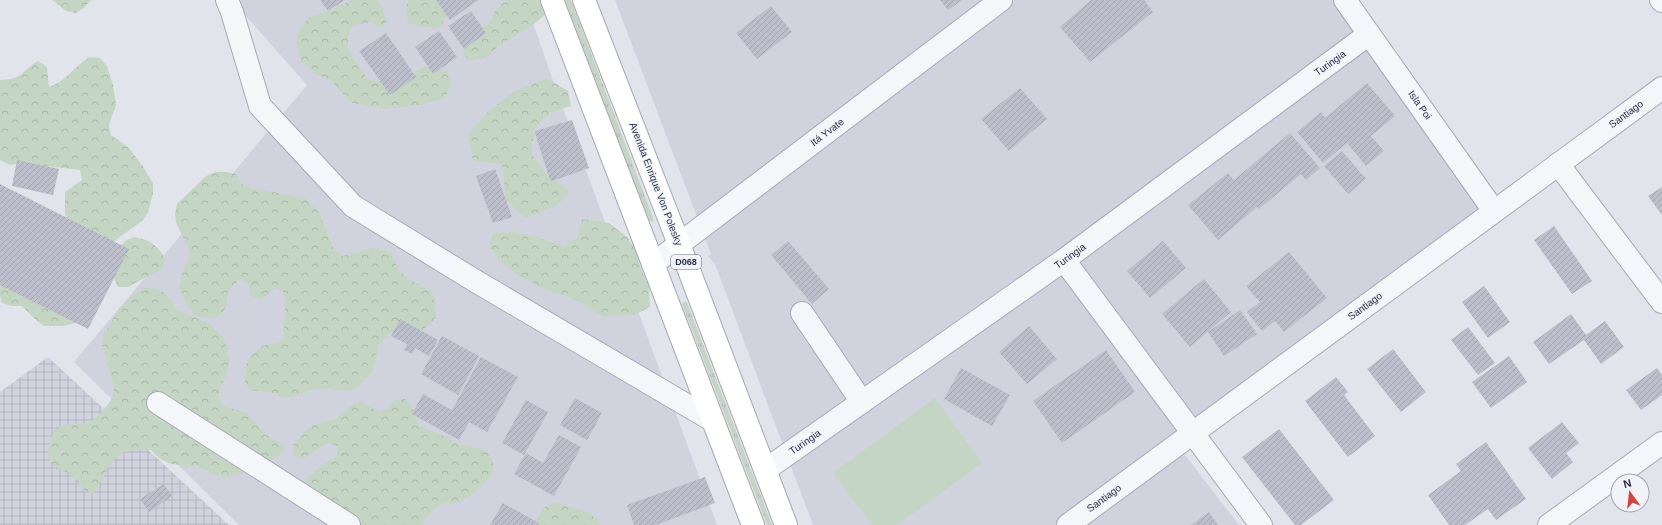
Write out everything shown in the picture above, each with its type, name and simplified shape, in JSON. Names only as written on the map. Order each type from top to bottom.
[{"type":"main road","name":"D068","points":[[552,0],[753,525]]},
{"type":"main road","name":"Avenida Enrique Von Polesky","points":[[584,0],[786,525]]},
{"type":"street","points":[[227,0],[232,12],[260,106],[353,206],[477,282],[712,420]]},
{"type":"street","name":"Itá Yvate","points":[[653,264],[1001,0]]},
{"type":"street","name":"Isla Poi","points":[[1345,0],[1494,211]]},
{"type":"street","name":"Turingia","points":[[765,470],[1064,260],[1369,34]]},
{"type":"street","name":"Santiago","points":[[1068,525],[1662,88]]},
{"type":"street","points":[[1558,164],[1662,302]]},
{"type":"street","points":[[1064,260],[1261,525]]},
{"type":"street","points":[[802,313],[862,402]]},
{"type":"street","points":[[158,403],[349,525]]},
{"type":"street","points":[[1549,525],[1662,443]]},
{"type":"street","points":[[1647,473],[1662,462]]},
{"type":"street","points":[[1575,525],[1610,500]]},
{"type":"shaded area","points":[[232,0],[525,0],[557,92],[717,525],[239,525],[74,362],[307,85]]},
{"type":"shaded area","points":[[615,0],[1339,0],[1500,222],[1178,446],[1239,525],[813,525],[715,264],[708,256],[711,254]]},
{"type":"shaded area","points":[[48,357],[229,525],[0,525],[0,392]]},
{"type":"green space","points":[[52,0],[91,0],[85,7],[76,13],[66,11]]},
{"type":"green space","points":[[352,0],[377,0],[382,7],[387,21],[380,28],[372,22],[353,25],[349,34],[348,48],[368,80],[395,82],[428,65],[448,72],[451,84],[445,98],[421,105],[384,109],[352,103],[329,79],[314,74],[301,60],[296,41],[300,28],[310,17],[332,10]]},
{"type":"green space","points":[[408,0],[444,0],[449,11],[440,28],[423,27],[408,23],[406,10]]},
{"type":"green space","points":[[506,0],[541,0],[546,4],[546,14],[533,25],[498,46],[488,56],[471,61],[463,55],[464,41],[489,24],[495,11]]},
{"type":"green space","points":[[565,0],[571,0],[654,220],[653,222],[649,221]]},
{"type":"green space","points":[[90,57],[100,58],[107,66],[113,85],[116,105],[109,125],[111,135],[129,148],[153,183],[153,193],[148,213],[142,221],[117,239],[110,246],[67,223],[65,214],[65,192],[82,180],[80,170],[20,163],[10,165],[0,160],[0,80],[18,76],[38,61],[47,67],[49,87],[61,81]]},
{"type":"green space","points":[[547,78],[568,91],[571,106],[550,113],[535,127],[531,153],[544,171],[570,192],[556,206],[525,218],[506,200],[502,164],[473,161],[468,134],[490,110],[513,92]]},
{"type":"green space","points":[[216,172],[236,174],[241,184],[251,188],[304,198],[319,212],[334,250],[343,256],[372,248],[384,250],[392,254],[398,268],[405,276],[413,282],[430,290],[435,301],[436,317],[427,327],[417,332],[405,333],[392,331],[378,345],[375,364],[371,373],[357,388],[348,391],[318,388],[288,398],[270,392],[249,390],[245,381],[247,360],[262,346],[282,341],[284,333],[285,306],[283,291],[274,288],[267,296],[259,300],[250,295],[249,285],[241,279],[232,286],[227,295],[227,305],[222,314],[213,318],[204,318],[194,314],[188,307],[179,288],[184,268],[189,259],[189,249],[176,223],[175,214],[177,204],[206,176]]},
{"type":"green space","points":[[582,219],[609,223],[627,237],[637,251],[641,269],[649,285],[650,307],[634,315],[604,317],[574,299],[542,288],[516,274],[499,261],[489,246],[493,233],[515,232],[564,246],[577,238]]},
{"type":"green space","points":[[134,237],[144,239],[152,243],[159,250],[165,258],[163,268],[128,287],[118,287],[114,278],[118,249],[125,241]]},
{"type":"green space","points":[[0,273],[83,321],[63,326],[44,326],[22,306],[11,306],[2,303],[0,296]]},
{"type":"green space","points":[[145,288],[156,289],[164,293],[171,299],[176,309],[210,324],[224,339],[230,359],[225,379],[219,388],[219,398],[225,407],[246,412],[266,435],[285,446],[281,454],[270,461],[236,475],[220,477],[199,467],[171,464],[161,459],[151,450],[127,452],[119,455],[114,460],[93,494],[84,491],[74,478],[51,462],[48,452],[50,442],[56,428],[66,425],[87,423],[96,418],[110,402],[114,393],[113,383],[102,344],[104,334],[120,307],[136,293]]},
{"type":"green space","points":[[685,301],[772,525],[767,525],[682,304]]},
{"type":"green space","points":[[935,398],[982,463],[897,525],[872,525],[833,473]]},
{"type":"green space","points":[[405,399],[412,407],[420,426],[449,438],[458,445],[478,448],[487,452],[493,462],[493,472],[487,481],[472,495],[455,504],[445,503],[436,507],[421,525],[339,525],[299,491],[310,474],[337,456],[338,446],[328,443],[302,459],[293,455],[293,445],[307,429],[316,424],[336,419],[351,405],[360,401],[379,412],[388,408],[395,400]]},
{"type":"green space","points":[[559,503],[590,513],[602,525],[533,525],[544,507]]},
{"type":"building","points":[[320,0],[345,0],[328,11]]},
{"type":"building","points":[[436,0],[478,0],[450,20]]},
{"type":"building","points":[[940,0],[962,0],[948,10]]},
{"type":"building","points":[[1091,0],[1144,0],[1153,12],[1090,62],[1060,27]]},
{"type":"building","points":[[771,6],[792,32],[757,59],[736,33]]},
{"type":"building","points":[[471,11],[486,33],[464,49],[448,26]]},
{"type":"building","points":[[439,31],[457,57],[433,74],[415,47]]},
{"type":"building","points":[[386,33],[416,77],[390,95],[359,51]]},
{"type":"building","points":[[1367,83],[1395,116],[1371,136],[1384,151],[1366,166],[1347,143],[1323,163],[1297,132],[1321,112],[1325,118]]},
{"type":"building","points":[[1020,88],[1047,119],[1009,151],[981,119]]},
{"type":"building","points":[[572,120],[589,168],[552,181],[550,180],[535,131]]},
{"type":"building","points":[[1290,133],[1320,168],[1306,180],[1301,174],[1259,209],[1257,207],[1218,240],[1188,205],[1228,173],[1234,180]]},
{"type":"building","points":[[1342,151],[1366,179],[1348,194],[1324,166]]},
{"type":"building","points":[[17,160],[59,169],[53,195],[12,186]]},
{"type":"building","points":[[495,169],[512,217],[493,223],[476,176]]},
{"type":"building","points":[[0,184],[129,249],[88,329],[0,285]]},
{"type":"building","points":[[1662,187],[1662,215],[1648,196]]},
{"type":"building","points":[[1554,226],[1592,281],[1572,294],[1534,240]]},
{"type":"building","points":[[788,241],[829,289],[812,304],[771,255]]},
{"type":"building","points":[[1163,241],[1186,268],[1150,298],[1127,271]]},
{"type":"building","points":[[1289,252],[1327,298],[1284,332],[1275,321],[1262,331],[1247,312],[1260,302],[1246,286]]},
{"type":"building","points":[[1204,279],[1231,312],[1190,347],[1162,314]]},
{"type":"building","points":[[1484,286],[1510,322],[1488,338],[1462,302]]},
{"type":"building","points":[[1240,310],[1257,334],[1224,356],[1208,332]]},
{"type":"building","points":[[1571,314],[1586,335],[1605,321],[1624,347],[1601,364],[1584,340],[1549,364],[1533,342]]},
{"type":"building","points":[[400,319],[438,340],[429,356],[415,348],[412,354],[404,350],[407,344],[391,336]]},
{"type":"building","points":[[1029,326],[1057,359],[1027,384],[999,352]]},
{"type":"building","points":[[1468,327],[1495,363],[1478,375],[1451,340]]},
{"type":"building","points":[[442,336],[479,356],[458,395],[421,374]]},
{"type":"building","points":[[1393,349],[1426,392],[1401,412],[1367,369]]},
{"type":"building","points":[[1106,350],[1135,392],[1062,443],[1033,401]]},
{"type":"building","points":[[1509,356],[1527,382],[1491,408],[1472,382]]},
{"type":"building","points":[[481,357],[518,377],[487,432],[469,422],[459,440],[412,414],[423,394],[452,410]]},
{"type":"building","points":[[961,368],[1010,395],[992,426],[944,399]]},
{"type":"building","points":[[1657,368],[1662,375],[1662,395],[1641,410],[1626,390]]},
{"type":"building","points":[[1336,377],[1348,392],[1344,395],[1375,436],[1348,457],[1305,401]]},
{"type":"building","points":[[575,398],[602,413],[587,440],[560,425]]},
{"type":"building","points":[[526,400],[548,412],[524,455],[502,443]]},
{"type":"building","points":[[1562,422],[1579,443],[1566,453],[1573,462],[1552,479],[1528,448]]},
{"type":"building","points":[[1279,429],[1334,500],[1301,525],[1295,525],[1242,457]]},
{"type":"building","points":[[559,435],[581,447],[554,496],[514,474],[526,453],[543,463]]},
{"type":"building","points":[[1486,442],[1526,499],[1496,520],[1488,509],[1465,525],[1449,525],[1428,495],[1461,471],[1456,464]]},
{"type":"building","points":[[705,477],[715,503],[656,525],[634,525],[627,505]]},
{"type":"building","points":[[164,484],[172,496],[149,512],[140,499]]},
{"type":"building","points":[[503,503],[539,523],[538,525],[490,525]]},
{"type":"building","points":[[1209,512],[1218,525],[1191,525]]}]
